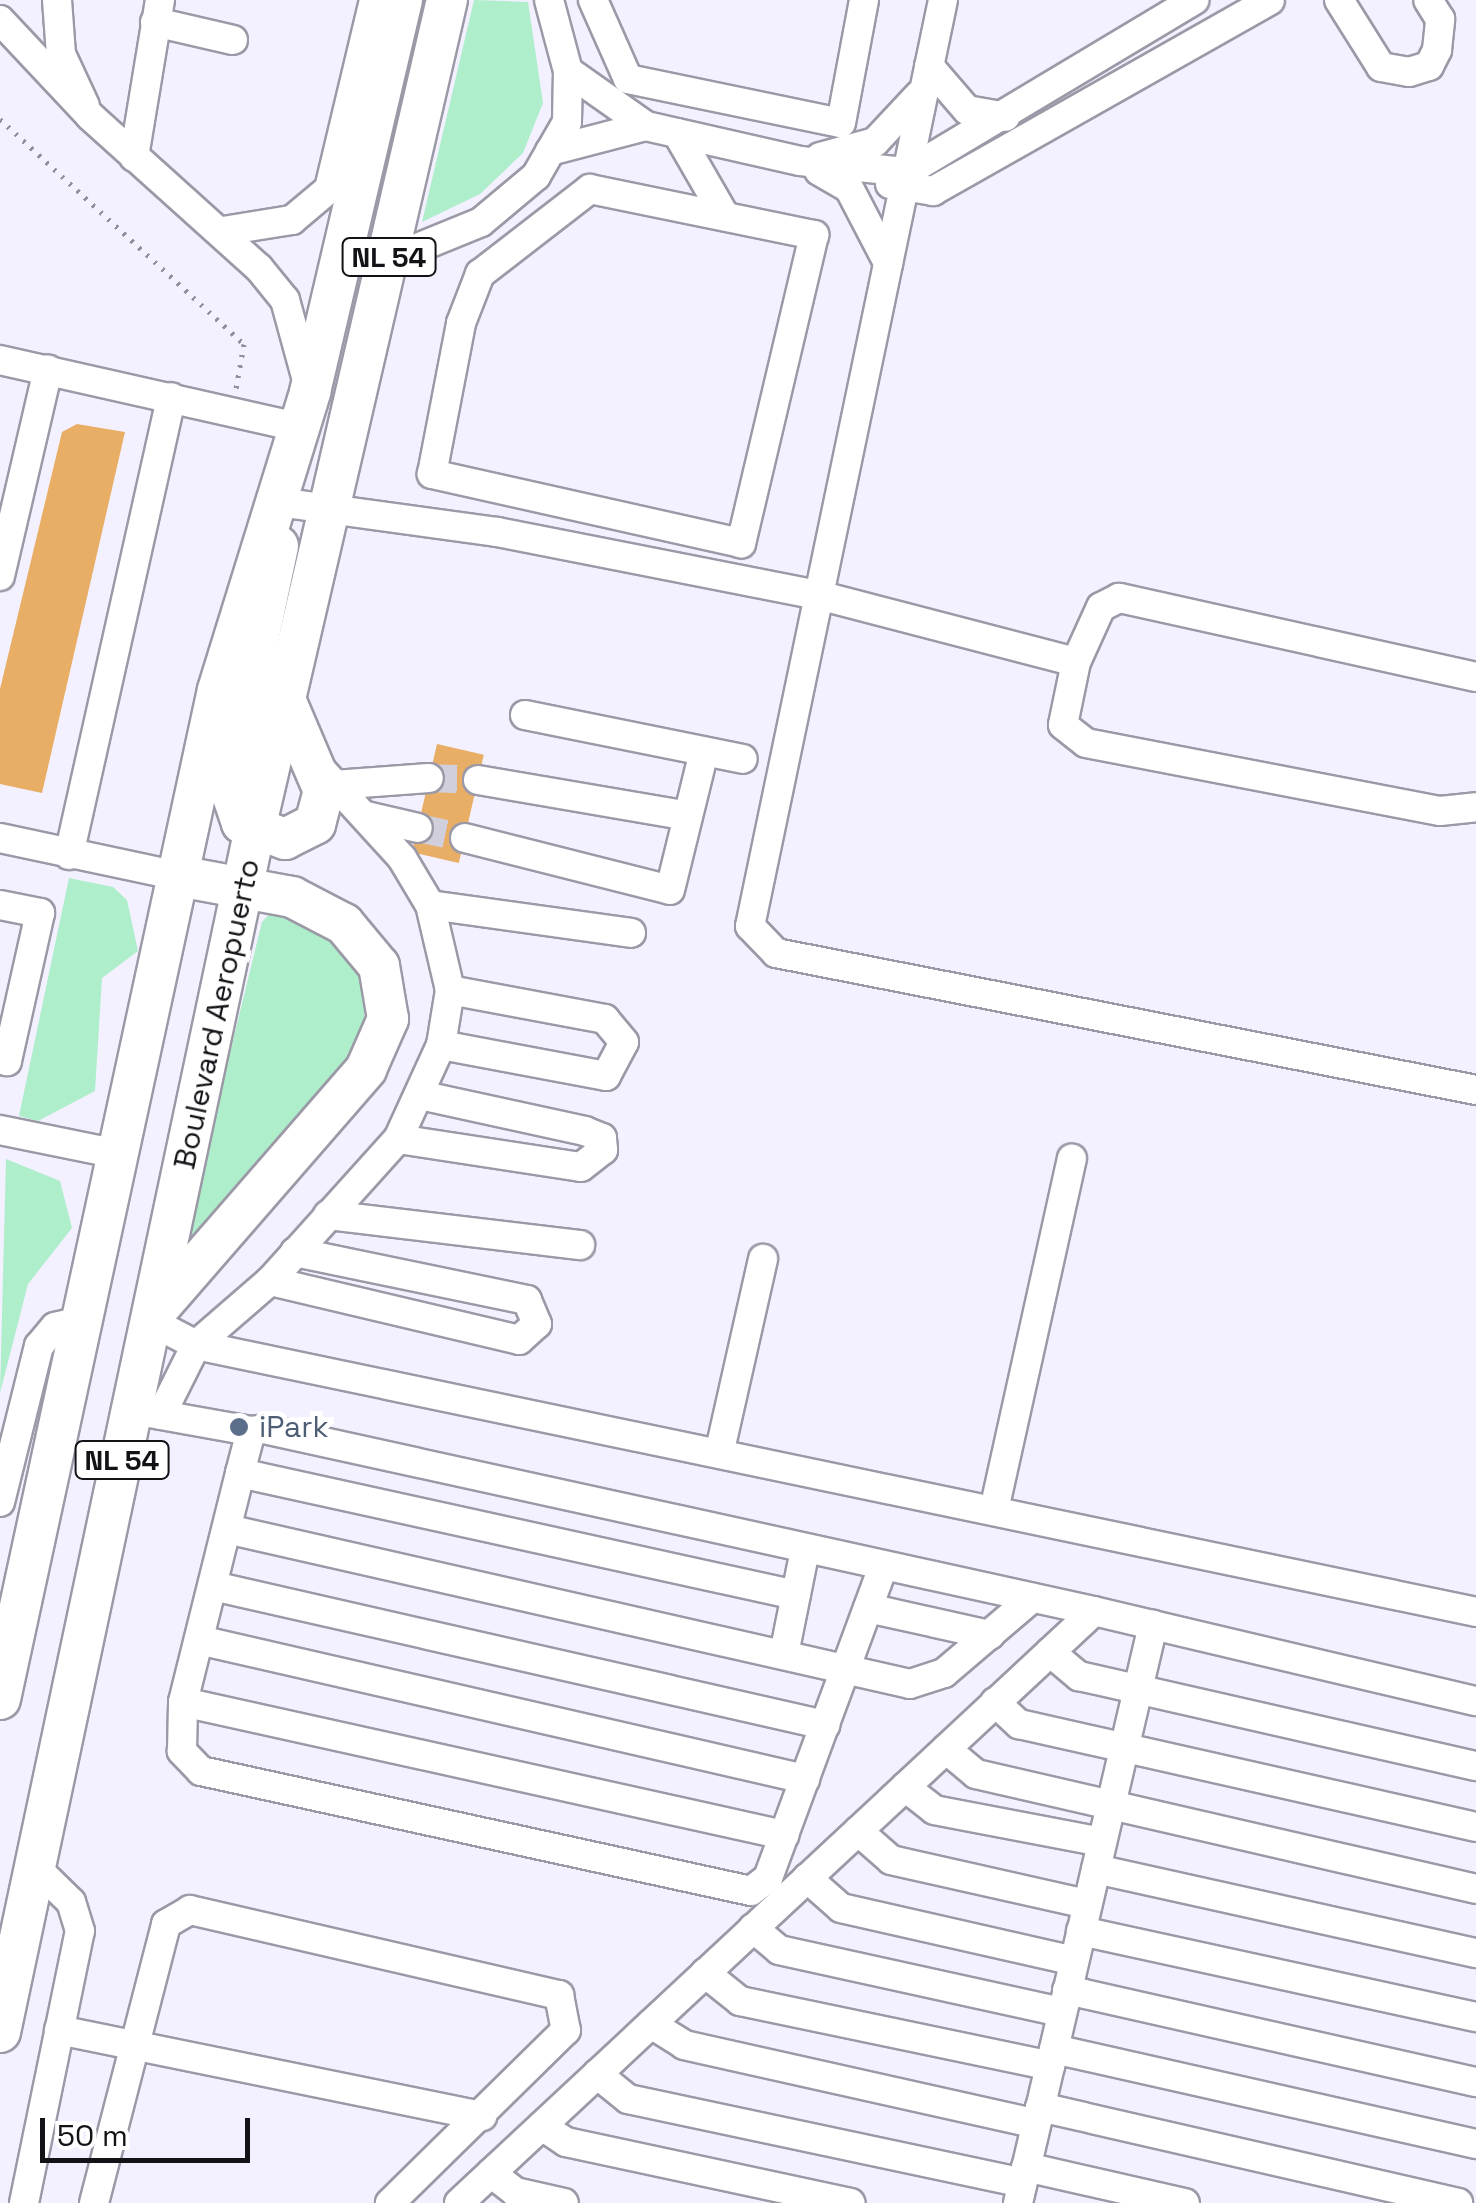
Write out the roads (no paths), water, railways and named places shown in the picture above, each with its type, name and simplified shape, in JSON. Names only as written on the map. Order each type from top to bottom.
[{"type":"highway","name":"Boulevard Aeropuerto","points":[[0,1699],[118,1154],[184,876],[218,690],[270,505],[304,410],[402,0]]},
{"type":"highway","name":"Boulevard Aeropuerto","points":[[0,2032],[35,1867],[147,1412],[155,1317],[254,833],[284,697],[332,515],[447,0]]},
{"type":"highway","points":[[270,505],[275,580],[228,782],[234,811],[254,833],[285,840],[315,824],[324,804],[326,776],[284,697]]},
{"type":"highway","points":[[155,1317],[366,1069],[388,1020],[386,983],[358,936],[312,904],[184,876]]},
{"type":"street","points":[[57,0],[61,54],[90,116]]},
{"type":"street","points":[[223,231],[292,220],[329,189],[374,0]]},
{"type":"street","points":[[388,260],[504,206],[550,152],[566,122],[568,71],[549,0]]},
{"type":"street","points":[[593,0],[628,80],[841,122],[864,0]]},
{"type":"street","points":[[944,0],[924,80],[822,596],[750,926],[757,940],[776,954],[1476,1090]]},
{"type":"street","points":[[906,181],[1194,0]]},
{"type":"street","points":[[568,71],[646,126],[906,181],[933,191],[1270,0]]},
{"type":"street","points":[[1339,0],[1382,67],[1409,72],[1429,66],[1437,50],[1440,19],[1428,0]]},
{"type":"street","points":[[134,157],[158,11],[233,40]]},
{"type":"street","points":[[0,20],[90,116],[223,231],[285,300],[304,410],[232,412],[0,360]]},
{"type":"street","points":[[924,80],[968,110],[1005,117]]},
{"type":"street","points":[[800,161],[875,142],[924,80]]},
{"type":"street","points":[[550,152],[646,126]]},
{"type":"street","points":[[677,133],[724,216],[814,234],[741,543],[432,474],[480,274],[590,189],[724,216]]},
{"type":"street","points":[[800,161],[849,188],[888,263]]},
{"type":"street","points":[[1,567],[48,370]]},
{"type":"street","points":[[69,855],[172,397]]},
{"type":"street","points":[[270,505],[497,532],[822,596],[1076,662]]},
{"type":"street","points":[[1476,678],[1119,598],[1101,607],[1076,662],[1063,726],[1073,740],[1440,811],[1476,807]]},
{"type":"street","points":[[525,715],[743,759]]},
{"type":"street","points":[[465,838],[670,890],[704,752]]},
{"type":"street","points":[[326,776],[430,778]]},
{"type":"street","points":[[326,776],[366,816],[430,905],[450,990],[441,1045],[424,1096],[398,1139],[270,1281],[196,1345],[147,1412],[1094,1611],[1476,1701]]},
{"type":"street","points":[[478,780],[688,816]]},
{"type":"street","points":[[366,816],[418,828]]},
{"type":"street","points":[[0,838],[184,876]]},
{"type":"street","points":[[0,905],[40,913],[7,1061],[0,1059]]},
{"type":"street","points":[[430,905],[630,933]]},
{"type":"street","points":[[441,1045],[606,1076],[624,1042],[605,1019],[450,990]]},
{"type":"street","points":[[398,1139],[581,1167],[603,1150],[602,1138],[586,1131],[424,1096]]},
{"type":"street","points":[[0,1130],[118,1154]]},
{"type":"street","points":[[994,1510],[1072,1159]]},
{"type":"street","points":[[328,1214],[580,1244]]},
{"type":"street","points":[[270,1281],[519,1340],[537,1324],[527,1300],[295,1252]]},
{"type":"street","points":[[720,1450],[762,1259]]},
{"type":"street","points":[[155,1317],[196,1345],[720,1450],[1476,1612]]},
{"type":"street","points":[[0,1502],[39,1346],[55,1327],[82,1321]]},
{"type":"street","points":[[251,1431],[184,1702],[182,1752],[201,1771],[745,1891],[764,1885],[883,1567]]},
{"type":"street","points":[[240,1473],[796,1595]]},
{"type":"street","points":[[227,1529],[846,1668],[928,1682],[1032,1598]]},
{"type":"street","points":[[784,1654],[805,1550]]},
{"type":"street","points":[[212,1586],[825,1724]]},
{"type":"street","points":[[868,1608],[990,1635]]},
{"type":"street","points":[[459,2203],[1094,1611]]},
{"type":"street","points":[[1022,2184],[1152,1625]]},
{"type":"street","points":[[199,1640],[804,1779]]},
{"type":"street","points":[[1050,1652],[1079,1676],[1476,1766]]},
{"type":"street","points":[[184,1702],[784,1835]]},
{"type":"street","points":[[996,1702],[1019,1724],[1476,1827]]},
{"type":"street","points":[[946,1749],[976,1774],[1476,1889]]},
{"type":"street","points":[[905,1787],[934,1810],[1476,1953]]},
{"type":"street","points":[[858,1831],[891,1860],[1084,1918],[1476,2017]]},
{"type":"street","points":[[24,2203],[80,1931],[70,1902],[35,1867]]},
{"type":"street","points":[[807,1878],[842,1908],[1074,1960]]},
{"type":"street","points":[[94,2203],[166,1924],[190,1910],[558,1995],[566,2030],[390,2203]]},
{"type":"street","points":[[753,1928],[779,1950],[1065,2001],[1476,2082]]},
{"type":"street","points":[[705,1973],[740,2001],[1052,2057],[1476,2144]]},
{"type":"street","points":[[652,2024],[684,2045],[1458,2203]]},
{"type":"street","points":[[60,2030],[482,2116]]},
{"type":"street","points":[[596,2074],[628,2099],[1022,2184],[1185,2203]]},
{"type":"street","points":[[542,2126],[566,2142],[851,2203]]},
{"type":"street","points":[[491,2174],[515,2192],[564,2203]]},
{"type":"tunnel","points":[[429,778],[478,780]]},
{"type":"tunnel","points":[[418,828],[465,838]]},
{"type":"place","name":"iPark","points":[[239,1427]]}]
